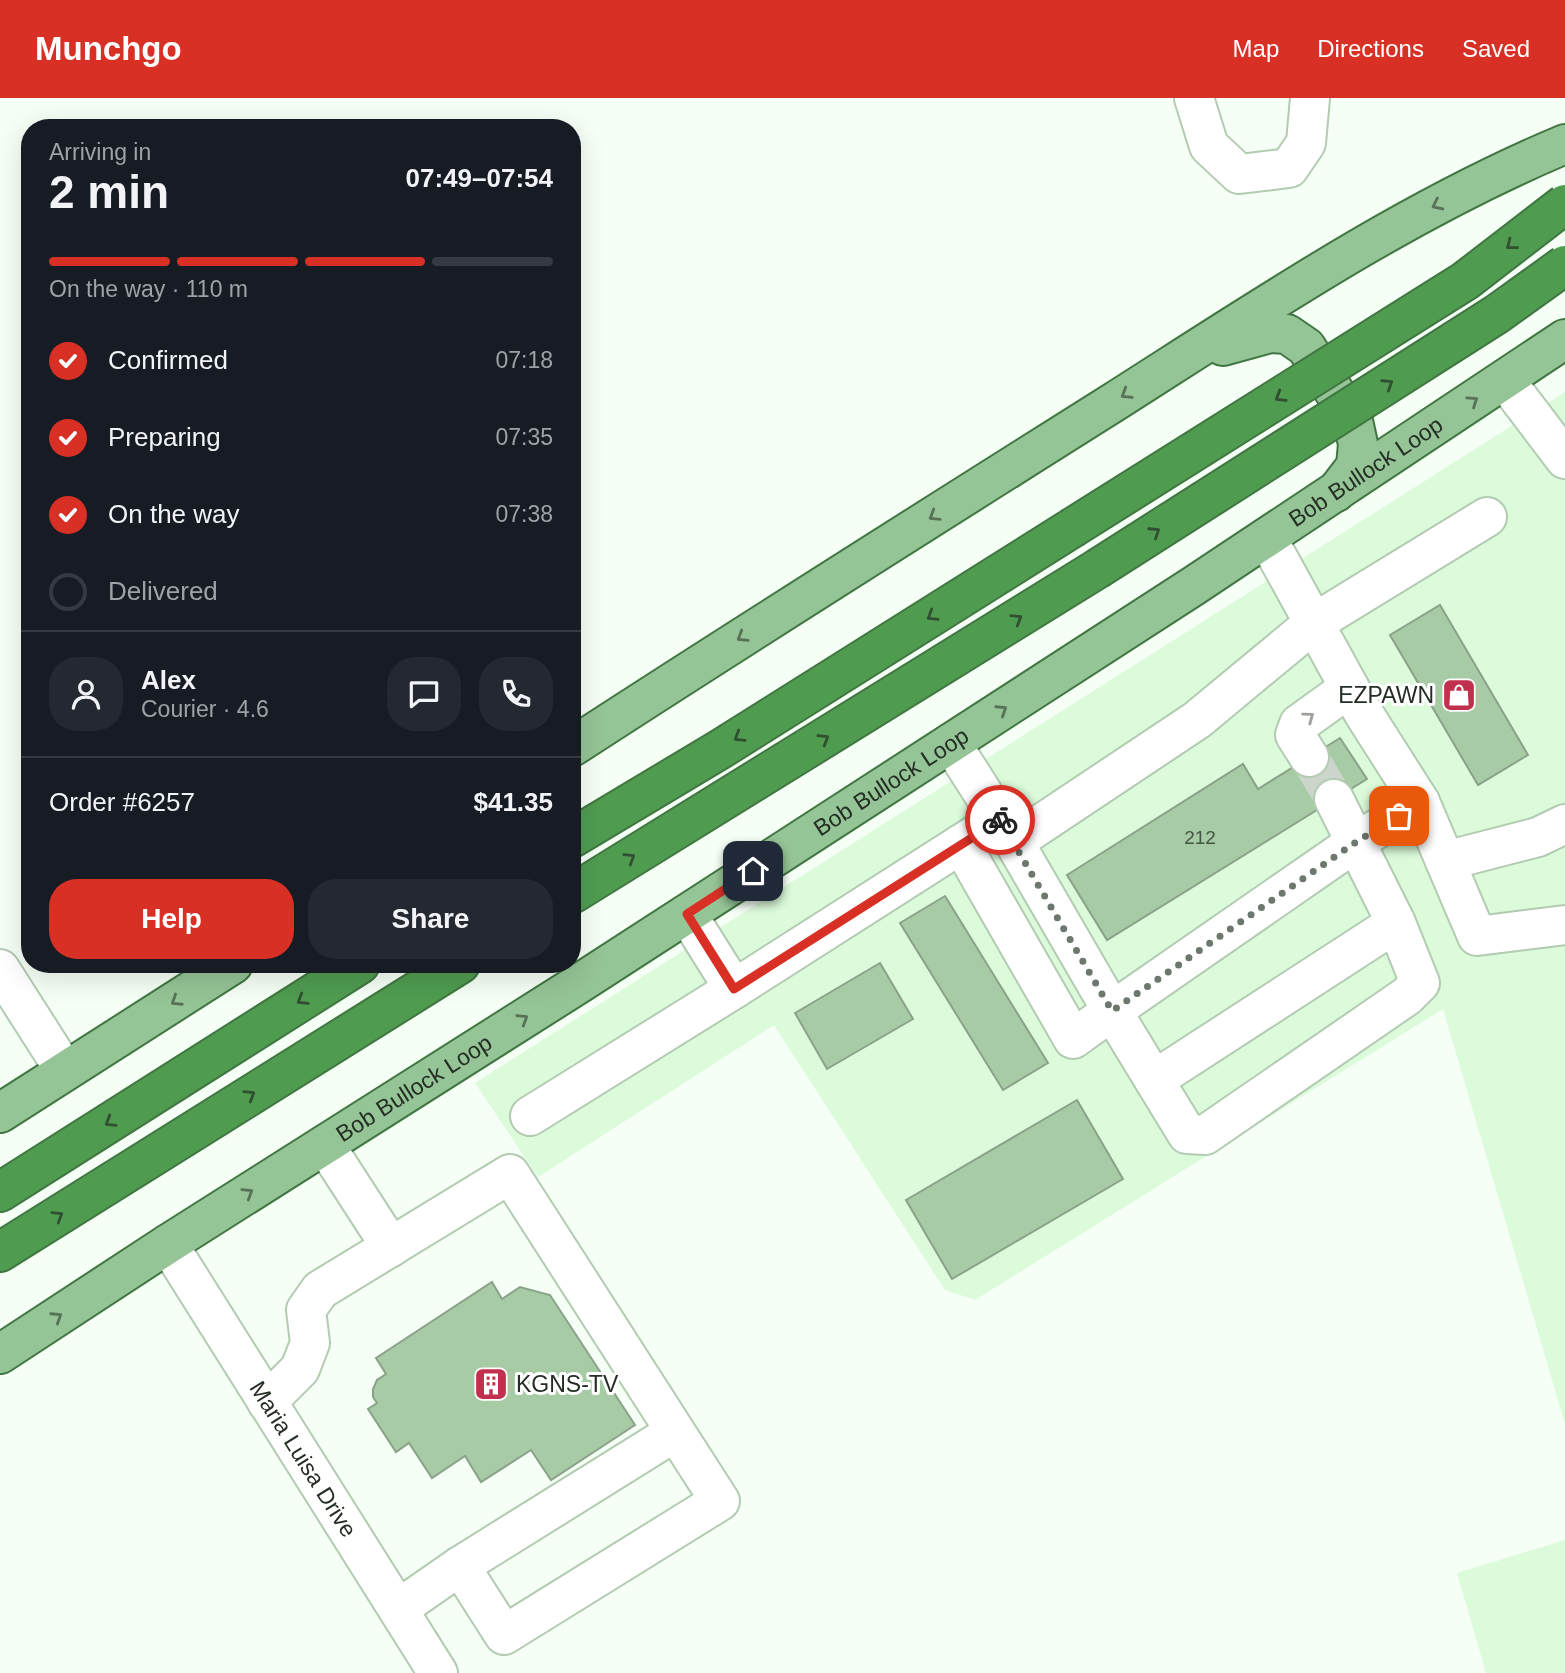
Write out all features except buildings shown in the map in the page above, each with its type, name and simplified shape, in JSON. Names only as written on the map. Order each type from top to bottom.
[{"type":"highway","points":[[581,833],[719,750],[1465,281],[1565,204]]},
{"type":"highway","points":[[581,888],[1097,569],[1497,314],[1565,265]]},
{"type":"highway","points":[[0,1192],[346,973]]},
{"type":"highway","points":[[0,1252],[446,973]]},
{"type":"main road","points":[[581,741],[1306,281],[1418,215],[1565,144]]},
{"type":"main road","points":[[1184,358],[1270,333],[1287,334],[1306,346],[1353,421],[1358,444],[1356,466],[1334,494]]},
{"type":"main road","name":"Bob Bullock Loop","points":[[0,1354],[951,743],[1565,340]]},
{"type":"main road","points":[[0,1113],[219,973]]},
{"type":"street","points":[[1194,98],[1209,146],[1239,174],[1289,169],[1306,143],[1310,98]]},
{"type":"street","points":[[1505,380],[1565,459]]},
{"type":"street","points":[[530,1116],[961,844],[1007,830],[1197,720],[1314,623],[1487,517]]},
{"type":"street","points":[[1267,538],[1364,714],[1420,802],[1477,936],[1565,925]]},
{"type":"street","points":[[1309,757],[1295,735],[1299,724],[1349,688]]},
{"type":"street","points":[[951,743],[1007,830],[1187,1134],[1205,1135],[1407,996],[1420,983],[1396,923],[1334,799]]},
{"type":"street","points":[[961,844],[1073,1039],[1356,842],[1420,802]]},
{"type":"street","points":[[1445,861],[1538,837],[1565,824]]},
{"type":"street","points":[[687,914],[734,989]]},
{"type":"street","points":[[1154,1080],[1396,923]]},
{"type":"street","points":[[0,969],[65,1071]]},
{"type":"street","points":[[325,1144],[391,1247]]},
{"type":"street","points":[[267,1402],[300,1369],[310,1343],[306,1310],[320,1290],[510,1174],[720,1501],[503,1636],[460,1566]]},
{"type":"street","name":"Maria Luisa Drive","points":[[168,1244],[438,1673]]},
{"type":"street","points":[[398,1609],[460,1566],[675,1432]]},
{"type":"shaded area","points":[[1565,392],[1565,1424],[1443,1009],[975,1300],[945,1290],[774,1025],[538,1177],[475,1083]]},
{"type":"shaded area","points":[[1565,1540],[1565,1673],[1486,1673],[1457,1573]]},
{"type":"tunnel","points":[[1309,757],[1334,799]]},
{"type":"way so far","points":[[1000,820],[1112,1011],[1356,842],[1399,816]]},
{"type":"place","name":"EZPAWN","points":[[1459,695]]},
{"type":"place","name":"KGNS-TV","points":[[491,1384]]},
{"type":"route","points":[[753,871],[687,914],[734,989],[1000,820]]}]
